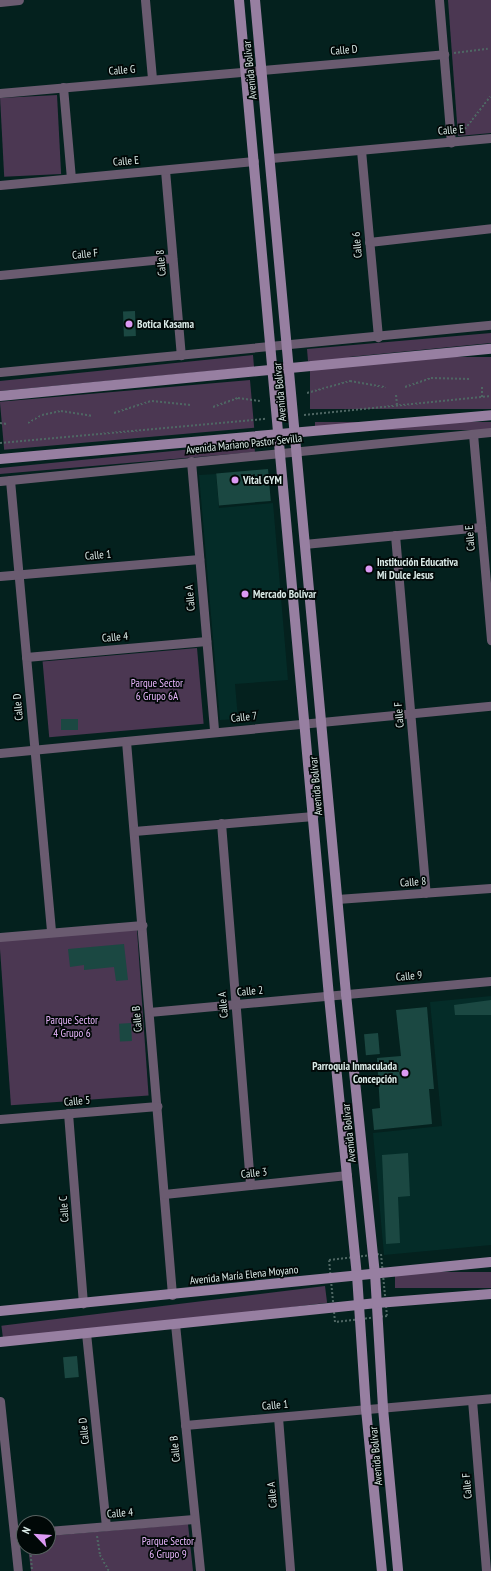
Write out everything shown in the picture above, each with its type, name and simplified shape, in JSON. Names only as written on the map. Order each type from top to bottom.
[{"type":"street","points":[[0,2],[19,0]]},
{"type":"street","points":[[145,0],[152,79]]},
{"type":"street","name":"Avenida Bolívar","points":[[239,0],[272,347],[278,433],[329,996],[357,1275],[366,1409],[382,1571]]},
{"type":"street","name":"Avenida Bolívar","points":[[255,0],[263,69],[304,544],[322,722],[346,994],[375,1273],[383,1408],[398,1571]]},
{"type":"street","points":[[439,0],[453,142]]},
{"type":"street","name":"Calle D","points":[[246,70],[444,54]]},
{"type":"street","name":"Calle G","points":[[0,93],[246,70]]},
{"type":"street","points":[[63,88],[71,178]]},
{"type":"street","name":"Calle E","points":[[271,158],[491,138]]},
{"type":"street","name":"Calle 6","points":[[361,150],[378,337]]},
{"type":"street","name":"Calle E","points":[[0,185],[254,161]]},
{"type":"street","name":"Calle 8","points":[[165,170],[181,355]]},
{"type":"street","points":[[369,242],[491,228]]},
{"type":"street","name":"Calle F","points":[[0,275],[172,258]]},
{"type":"street","points":[[0,372],[288,346],[491,325]]},
{"type":"street","points":[[0,396],[491,349]]},
{"type":"street","name":"Avenida Mariano Pastor Sevilla","points":[[0,459],[491,415]]},
{"type":"street","name":"Avenida Mariano Pastor Sevilla","points":[[0,481],[296,450],[491,432]]},
{"type":"street","name":"Calle E","points":[[473,434],[491,640]]},
{"type":"street","name":"Calle A","points":[[191,461],[214,732]]},
{"type":"street","name":"Calle D","points":[[10,480],[51,932]]},
{"type":"street","points":[[304,544],[481,527]]},
{"type":"street","name":"Calle F","points":[[395,535],[426,893]]},
{"type":"street","name":"Calle 1","points":[[0,576],[199,559]]},
{"type":"street","name":"Calle 4","points":[[26,657],[206,641]]},
{"type":"street","name":"Calle 7","points":[[0,753],[491,706]]},
{"type":"street","name":"Calle B","points":[[126,741],[172,1295]]},
{"type":"street","points":[[134,831],[313,816]]},
{"type":"street","name":"Calle A","points":[[221,823],[250,1185]]},
{"type":"street","name":"Calle 8","points":[[338,899],[491,888]]},
{"type":"street","points":[[0,937],[142,925]]},
{"type":"street","name":"Calle 9","points":[[329,996],[491,981]]},
{"type":"street","name":"Calle 2","points":[[149,1012],[329,996]]},
{"type":"street","name":"Calle 5","points":[[0,1119],[156,1106]]},
{"type":"street","name":"Calle C","points":[[68,1113],[83,1303]]},
{"type":"street","name":"Calle 3","points":[[164,1194],[347,1176]]},
{"type":"street","name":"Avenida María Elena Moyano","points":[[0,1311],[491,1262]]},
{"type":"street","points":[[0,1342],[377,1303],[491,1294]]},
{"type":"street","name":"Calle B","points":[[175,1324],[200,1571]]},
{"type":"street","name":"Calle D","points":[[86,1333],[106,1526]]},
{"type":"street","points":[[366,1409],[491,1398]]},
{"type":"street","name":"Calle F","points":[[472,1400],[486,1571]]},
{"type":"street","points":[[0,1401],[2,1443],[18,1571]]},
{"type":"street","name":"Calle 1","points":[[185,1425],[366,1409]]},
{"type":"street","name":"Calle A","points":[[278,1417],[290,1571]]},
{"type":"street","name":"Calle 4","points":[[56,1530],[194,1519]]},
{"type":"path","points":[[454,53],[488,50]]},
{"type":"path","points":[[453,142],[490,97]]},
{"type":"path","points":[[405,387],[430,378],[471,379]]},
{"type":"path","points":[[307,393],[350,381],[385,387]]},
{"type":"path","points":[[482,387],[482,397]]},
{"type":"path","points":[[396,395],[397,405]]},
{"type":"path","points":[[294,416],[491,396]]},
{"type":"path","points":[[213,407],[238,398],[260,401]]},
{"type":"path","points":[[114,413],[152,401],[191,404]]},
{"type":"path","points":[[28,423],[42,414],[61,411],[92,416]]},
{"type":"path","points":[[0,443],[277,418]]},
{"type":"path","points":[[0,423],[7,424]]},
{"type":"path","points":[[96,1527],[100,1554],[109,1571]]},
{"type":"path","points":[[31,1555],[32,1571]]},
{"type":"shaded area","name":"Mercado Bolívar","points":[[216,474],[219,508],[273,503],[288,680],[235,684],[238,719],[220,720],[199,475]]},
{"type":"shaded area","points":[[491,996],[491,1245],[384,1255],[373,1133],[442,1126],[430,1002]]},
{"type":"green space","points":[[448,0],[491,0],[491,133],[458,136]]},
{"type":"green space","points":[[57,95],[61,174],[4,177],[0,98]]},
{"type":"green space","points":[[491,333],[491,343],[308,361],[307,349]]},
{"type":"green space","points":[[253,355],[254,367],[0,391],[0,381]]},
{"type":"green space","points":[[310,357],[491,357],[491,409],[310,409]]},
{"type":"green space","points":[[250,380],[254,428],[4,450],[0,402]]},
{"type":"green space","points":[[315,422],[491,422],[491,430],[315,430]]},
{"type":"green space","points":[[254,443],[255,452],[0,474],[0,468]]},
{"type":"green space","name":"Parque Sector 6 Grupo 6A","points":[[197,648],[204,724],[49,737],[43,662]]},
{"type":"green space","name":"Parque Sector 4 Grupo 6","points":[[137,930],[149,1096],[11,1105],[0,940]]},
{"type":"green space","points":[[395,1272],[491,1272],[491,1288],[395,1288]]},
{"type":"green space","points":[[325,1286],[327,1303],[4,1343],[1,1326]]},
{"type":"green space","name":"Parque Sector 6 Grupo 9","points":[[188,1524],[193,1571],[31,1571],[29,1555],[56,1555],[56,1535]]},
{"type":"building","name":"Botica Kasama","points":[[123,311],[135,311],[136,336],[124,336]]},
{"type":"building","points":[[268,469],[271,501],[219,505],[216,474]]},
{"type":"building","points":[[61,719],[78,719],[78,730],[61,730]]},
{"type":"building","points":[[124,944],[128,980],[116,981],[114,967],[84,970],[84,965],[70,967],[68,949]]},
{"type":"building","points":[[491,1000],[491,1015],[455,1015],[454,1005]]},
{"type":"building","points":[[427,1007],[434,1089],[429,1089],[432,1124],[374,1130],[372,1109],[380,1108],[377,1058],[401,1056],[396,1010]]},
{"type":"building","points":[[131,1023],[132,1041],[120,1042],[119,1024]]},
{"type":"building","points":[[378,1033],[380,1054],[366,1055],[364,1034]]},
{"type":"building","points":[[408,1153],[410,1196],[398,1197],[400,1243],[386,1244],[382,1155]]},
{"type":"building","points":[[77,1356],[79,1377],[65,1378],[63,1357]]},
{"type":"place","name":"Botica Kasama","points":[[129,324]]},
{"type":"place","name":"Vital GYM","points":[[235,480]]},
{"type":"place","name":"Institución Educativa Mi Dulce Jesus","points":[[369,569]]},
{"type":"place","name":"Mercado Bolívar","points":[[245,594]]},
{"type":"place","name":"Parroquia Inmaculada Concepción","points":[[405,1073]]}]
